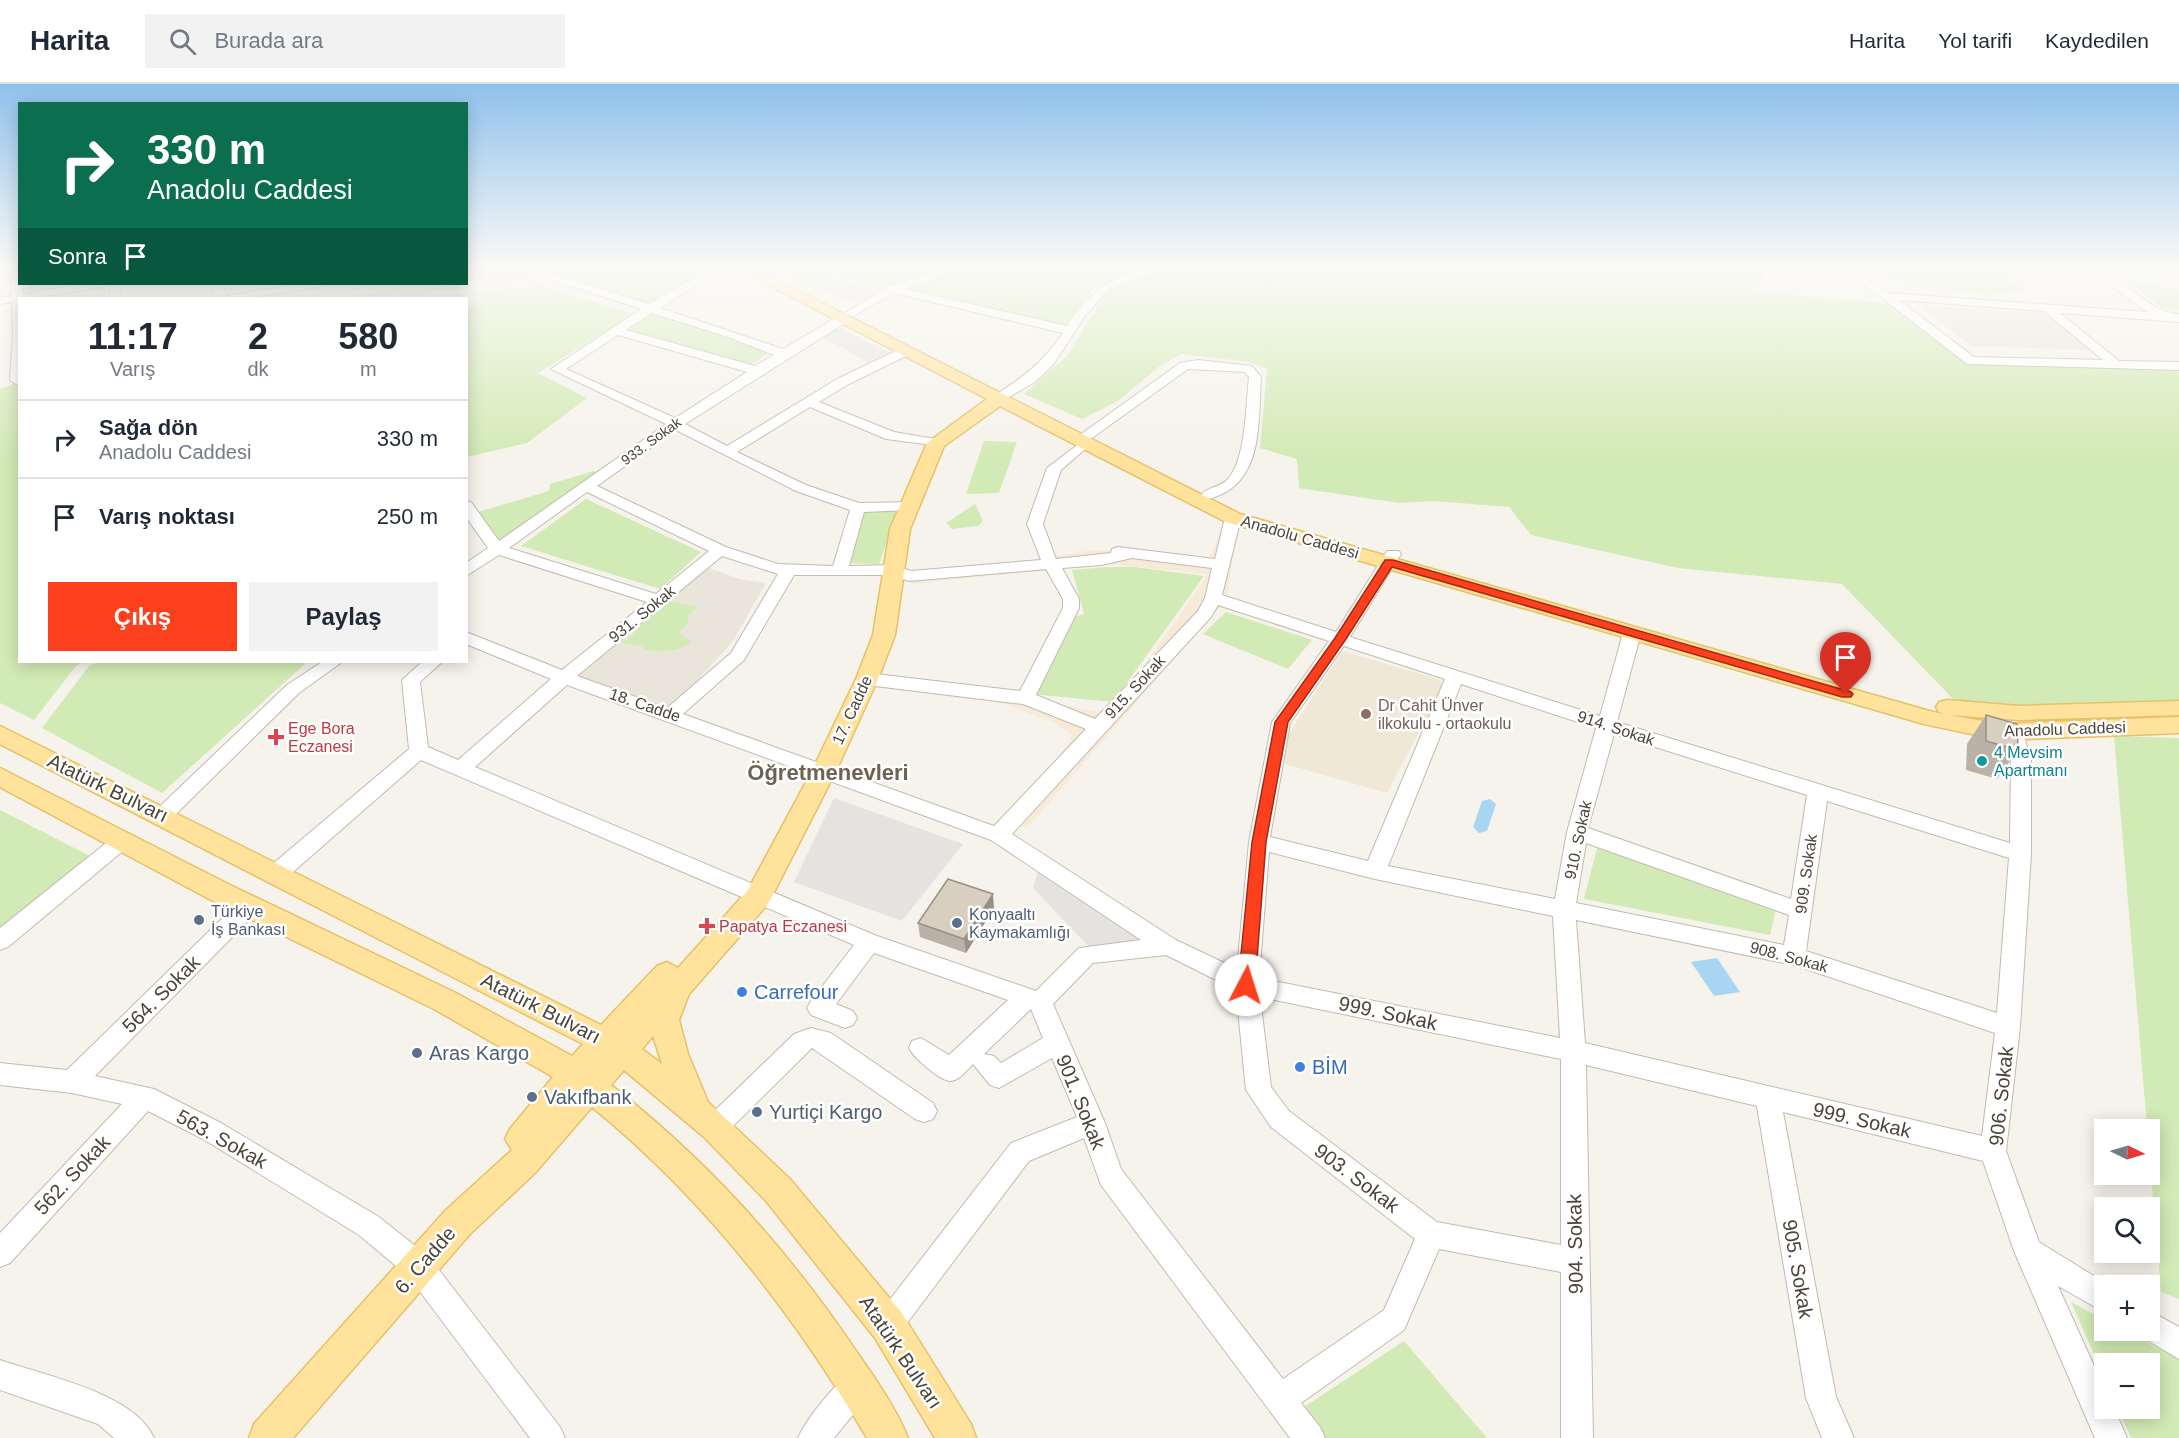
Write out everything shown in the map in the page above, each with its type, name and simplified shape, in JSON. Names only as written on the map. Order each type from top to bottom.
[{"type":"main road","name":"Anadolu Caddesi","points":[[871,332],[904,352],[1002,397]]},
{"type":"main road","name":"Anadolu Caddesi","points":[[875,332],[1233,518],[1957,709],[2019,713],[2179,708]]},
{"type":"main road","points":[[936,443],[1002,397]]},
{"type":"main road","name":"Anadolu Caddesi","points":[[1086,440],[1240,510],[1632,633],[1932,719],[2000,732],[2179,725]]},
{"type":"main road","name":"17. Cadde","points":[[581,1081],[613,1045],[681,983],[751,894],[824,771],[867,679],[884,635],[896,570],[900,529],[936,443]]},
{"type":"main road","name":"Atatürk Bulvarı","points":[[0,734],[613,1045],[705,1119],[778,1190],[888,1325],[957,1438]]},
{"type":"main road","points":[[0,776],[249,906],[377,965],[530,1047],[581,1081],[679,1165],[730,1218],[794,1296],[858,1384],[889,1438]]},
{"type":"main road","points":[[613,1045],[751,894]]},
{"type":"main road","points":[[681,983],[664,1020],[673,1054],[705,1119]]},
{"type":"main road","name":"6. Cadde","points":[[268,1438],[458,1222],[523,1162],[581,1081]]},
{"type":"street","points":[[615,332],[557,369],[674,423],[801,488],[858,508],[910,505]]},
{"type":"street","points":[[621,332],[755,370]]},
{"type":"street","points":[[729,332],[782,353]]},
{"type":"street","name":"933. Sokak","points":[[468,570],[588,487],[674,423],[818,332]]},
{"type":"street","points":[[1002,397],[1049,362],[1070,332]]},
{"type":"street","points":[[1933,332],[1971,361],[2179,366]]},
{"type":"street","points":[[2076,332],[2116,365]]},
{"type":"street","points":[[0,385],[18,379],[15,338]]},
{"type":"street","points":[[727,452],[844,381],[904,352]]},
{"type":"street","points":[[1026,698],[1071,608],[1071,599],[1047,558],[1035,524],[1052,473],[1061,460],[1184,366],[1198,364],[1248,369],[1255,377],[1240,471],[1234,482],[1208,495]]},
{"type":"street","points":[[809,402],[891,436],[936,443]]},
{"type":"street","points":[[588,487],[720,550],[788,571],[896,570],[909,576],[1047,558],[1101,560],[1130,554],[1220,564]]},
{"type":"street","points":[[839,571],[858,508]]},
{"type":"street","points":[[468,509],[497,549],[658,600]]},
{"type":"street","name":"915. Sokak","points":[[998,835],[1205,614],[1213,598],[1233,518]]},
{"type":"street","name":"931. Sokak","points":[[459,770],[564,678],[720,550]]},
{"type":"street","name":"903. Sokak","points":[[1391,558],[1340,639],[1281,722],[1259,842],[1246,985],[1259,1090],[1280,1119],[1431,1234],[1575,1261]]},
{"type":"street","points":[[672,714],[738,656],[788,571]]},
{"type":"street","name":"914. Sokak","points":[[1213,598],[1606,725],[2020,854]]},
{"type":"street","name":"910. Sokak","points":[[1573,1051],[1564,909],[1577,832],[1632,633]]},
{"type":"street","name":"18. Cadde","points":[[468,638],[564,678],[672,714],[824,771]]},
{"type":"street","points":[[163,815],[293,689],[332,663]]},
{"type":"street","points":[[419,751],[411,680],[433,663]]},
{"type":"street","points":[[1375,871],[1455,676]]},
{"type":"street","points":[[867,679],[1026,698],[1098,727]]},
{"type":"street","name":"906. Sokak","points":[[2014,732],[2021,758],[2020,854],[2008,1027],[1993,1151],[2028,1251],[2111,1438]]},
{"type":"street","points":[[419,751],[751,894],[869,942],[1033,1000]]},
{"type":"street","points":[[277,873],[419,751]]},
{"type":"street","name":"999. Sokak","points":[[824,771],[998,835],[1168,946],[1246,985],[1573,1051],[1993,1151]]},
{"type":"street","name":"909. Sokak","points":[[1794,956],[1818,791]]},
{"type":"street","points":[[1577,832],[1801,911]]},
{"type":"street","points":[[0,941],[123,840]]},
{"type":"street","name":"908. Sokak","points":[[1259,842],[1375,871],[1794,956],[2008,1027]]},
{"type":"street","name":"564. Sokak","points":[[72,1082],[249,906]]},
{"type":"street","points":[[845,1018],[819,1008],[869,942]]},
{"type":"street","points":[[921,1048],[950,1070],[1087,954],[1168,946]]},
{"type":"street","name":"901. Sokak","points":[[1033,1000],[1057,1042],[1092,1123],[1110,1176],[1309,1438]]},
{"type":"street","points":[[705,1119],[803,1041],[811,1038],[822,1040],[924,1111]]},
{"type":"street","points":[[985,1064],[999,1077],[1057,1042]]},
{"type":"street","name":"904. Sokak","points":[[1573,1051],[1577,1438]]},
{"type":"street","name":"563. Sokak","points":[[0,1074],[72,1082],[145,1097],[212,1131],[369,1226],[419,1267],[549,1438]]},
{"type":"street","name":"562. Sokak","points":[[0,1253],[145,1097]]},
{"type":"street","name":"905. Sokak","points":[[1768,1098],[1821,1398],[1838,1438]]},
{"type":"street","points":[[888,1325],[1020,1152],[1092,1123]]},
{"type":"street","points":[[1280,1399],[1394,1320],[1431,1234]]},
{"type":"street","points":[[2028,1251],[2094,1292]]},
{"type":"street","points":[[2160,1332],[2179,1344]]},
{"type":"street","points":[[0,1375],[107,1412],[138,1438]]},
{"type":"street","points":[[814,1438],[858,1384]]},
{"type":"shaded area","points":[[828,332],[848,332],[890,353],[868,362],[820,336]]},
{"type":"shaded area","points":[[1953,332],[2070,332],[2092,350],[1971,346]]},
{"type":"shaded area","points":[[1223,524],[1239,527],[1226,599],[1319,637],[1219,607],[1027,828],[1000,821],[1057,762],[1072,735],[1053,722],[1001,703],[885,688],[885,678],[1050,702],[1097,712],[1118,703],[1208,574],[1107,564],[911,584],[911,573],[1031,561],[1092,550],[1143,551],[1210,559]]},
{"type":"shaded area","points":[[704,566],[739,579],[766,583],[733,641],[688,691],[669,706],[573,676]]},
{"type":"shaded area","name":"Dr Cahit Ünver ilkokulu - ortaokulu","points":[[1342,651],[1438,679],[1443,687],[1387,793],[1285,764],[1285,740]]},
{"type":"shaded area","points":[[834,798],[963,844],[902,921],[794,882]]},
{"type":"shaded area","points":[[1039,867],[1147,942],[1090,948],[1033,888]]},
{"type":"green space","points":[[468,332],[604,332],[538,373],[587,398],[527,443],[468,457]]},
{"type":"green space","points":[[634,332],[714,332],[769,352],[750,366]]},
{"type":"green space","points":[[1082,332],[1926,332],[1967,364],[2179,369],[2179,702],[2011,706],[1958,704],[1842,584],[1678,568],[1531,535],[1509,507],[1434,501],[1399,503],[1299,488],[1297,459],[1260,448],[1267,369],[1249,362],[1182,354],[1161,365],[1118,401],[1082,419],[1024,394],[1067,356]]},
{"type":"green space","points":[[18,382],[18,663],[82,663],[76,666],[34,720],[0,703],[0,389]]},
{"type":"green space","points":[[984,441],[1017,442],[999,493],[966,494]]},
{"type":"green space","points":[[594,471],[596,473],[499,541],[478,512],[549,491],[550,484]]},
{"type":"green space","points":[[586,499],[701,552],[660,589],[521,546]]},
{"type":"green space","points":[[975,504],[983,521],[978,526],[952,529],[946,523]]},
{"type":"green space","points":[[898,511],[879,564],[844,563],[865,512]]},
{"type":"green space","points":[[1134,567],[1204,576],[1113,702],[1032,694],[1073,617],[1084,614],[1072,570]]},
{"type":"green space","points":[[668,601],[698,607],[688,615],[688,623],[678,633],[692,641],[681,648],[665,651],[646,650],[641,645],[622,644]]},
{"type":"green space","points":[[1226,612],[1312,640],[1288,669],[1203,634]]},
{"type":"green space","points":[[96,663],[305,664],[162,793],[42,728],[89,666]]},
{"type":"green space","points":[[2114,736],[2179,738],[2179,1299],[2161,1292],[2159,1263],[2160,1197],[2153,1197],[2152,1185],[2160,1185],[2160,1119],[2146,1119]]},
{"type":"green space","points":[[0,810],[90,856],[0,930]]},
{"type":"green space","points":[[1597,848],[1776,909],[1770,935],[1584,899]]},
{"type":"green space","points":[[2071,1302],[2094,1315],[2094,1341],[2144,1341],[2179,1359],[2179,1438],[2131,1438],[2122,1419],[2160,1419],[2160,1353],[2094,1354]]},
{"type":"green space","points":[[1404,1341],[1487,1438],[1323,1438],[1301,1409]]},
{"type":"water","points":[[1490,799],[1496,804],[1487,831],[1479,833],[1473,827],[1482,801]]},
{"type":"water","points":[[1717,958],[1740,992],[1714,996],[1691,962]]},
{"type":"building","points":[[1986,715],[2017,724],[2018,750],[1986,741]]},
{"type":"building","name":"Konyaaltı Kaymakamlığı","points":[[948,879],[993,894],[964,939],[918,923]]},
{"type":"place","name":"Dr Cahit Ünver ilkokulu - ortaokulu","points":[[1366,714]]},
{"type":"place","name":"Ege Bora Eczanesi","points":[[276,737]]},
{"type":"place","name":"4 Mevsim Apartmanı","points":[[1982,761]]},
{"type":"place","name":"Türkiye İş Bankası","points":[[199,920]]},
{"type":"place","name":"Konyaaltı Kaymakamlığı","points":[[957,923]]},
{"type":"place","name":"Papatya Eczanesi","points":[[707,926]]},
{"type":"place","name":"Carrefour","points":[[742,992]]},
{"type":"place","name":"Aras Kargo","points":[[417,1053]]},
{"type":"place","name":"BİM","points":[[1300,1067]]},
{"type":"place","name":"Vakıfbank","points":[[532,1097]]},
{"type":"place","name":"Yurtiçi Kargo","points":[[757,1112]]},
{"type":"district","name":"Öğretmenevleri","points":[[828,772]]},
{"type":"route","points":[[1246,985],[1259,842],[1281,722],[1340,639],[1389,563],[1846,694]]}]
